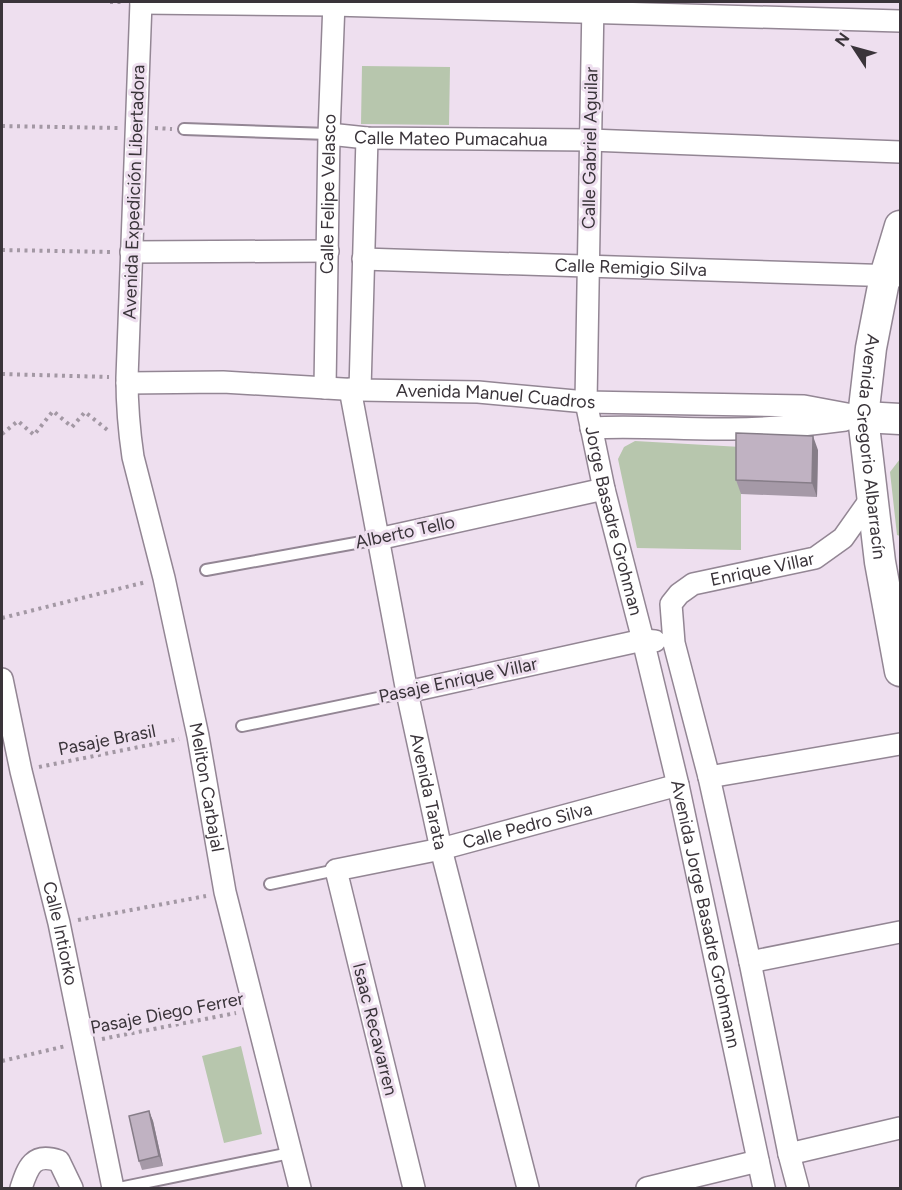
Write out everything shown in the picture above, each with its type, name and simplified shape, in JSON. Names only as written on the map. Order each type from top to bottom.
[{"type":"street","points":[[141,2],[593,7],[900,21]]},
{"type":"street","name":"Avenida Expedición Libertadora","points":[[127,380],[141,2]]},
{"type":"street","name":"Calle Felipe Velasco","points":[[325,388],[333,3]]},
{"type":"street","name":"Calle Gabriel Aguilar","points":[[586,402],[593,7]]},
{"type":"street","name":"Calle Mateo Pumacahua","points":[[329,134],[367,138],[590,140],[900,152]]},
{"type":"street","name":"Calle Felipe Velasco","points":[[355,390],[367,138]]},
{"type":"street","name":"Avenida Gregorio Albarracín","points":[[900,226],[893,276],[870,348],[863,417],[880,562],[900,671]]},
{"type":"street","points":[[131,252],[328,251]]},
{"type":"street","name":"Calle Remigio Silva","points":[[363,259],[893,276]]},
{"type":"street","name":"Avenida Manuel Cuadros","points":[[127,380],[223,382],[355,390],[478,392],[586,402],[804,406],[863,417],[900,419]]},
{"type":"street","name":"Meliton Carbajal","points":[[127,380],[133,457],[164,578],[198,736],[225,892],[300,1188]]},
{"type":"street","name":"Avenida Tarata","points":[[355,390],[378,538],[407,692],[441,849],[528,1188]]},
{"type":"street","name":"Jorge Basadre Grohman","points":[[586,402],[604,489],[643,640]]},
{"type":"street","name":"Avenida Manuel Cuadros","points":[[591,428],[624,426],[730,429],[808,425],[863,417]]},
{"type":"street","name":"Alberto Tello","points":[[378,538],[604,489]]},
{"type":"street","name":"Enrique Villar","points":[[674,642],[671,604],[679,594],[693,585],[815,558],[843,538],[872,496]]},
{"type":"street","name":"Pasaje Enrique Villar","points":[[407,692],[643,640],[674,642]]},
{"type":"street","name":"Avenida Jorge Basadre Grohmann","points":[[643,640],[678,785],[764,1188]]},
{"type":"street","name":"Avenida Jorge Basadre Grohmann","points":[[674,642],[709,777],[798,1188]]},
{"type":"street","name":"Calle Intiorko","points":[[2,679],[21,771],[60,923],[113,1188]]},
{"type":"street","points":[[709,777],[900,744]]},
{"type":"street","name":"Calle Pedro Silva","points":[[336,870],[441,849],[678,785]]},
{"type":"street","name":"Isaac Recavarren","points":[[336,870],[414,1188]]},
{"type":"street","points":[[750,962],[900,932]]},
{"type":"street","points":[[789,1154],[900,1128]]},
{"type":"street","points":[[21,1188],[27,1170],[36,1160],[46,1157],[59,1161],[72,1188]]},
{"type":"street","points":[[647,1188],[758,1161]]},
{"type":"lane","name":"Calle Mateo Pumacahua","points":[[184,129],[329,134]]},
{"type":"lane","name":"Alberto Tello","points":[[206,570],[378,538]]},
{"type":"lane","name":"Pasaje Enrique Villar","points":[[242,726],[407,692]]},
{"type":"lane","name":"Calle Pedro Silva","points":[[270,884],[336,870]]},
{"type":"lane","points":[[119,1188],[290,1153]]},
{"type":"path","points":[[2,126],[184,129]]},
{"type":"path","points":[[2,250],[131,252]]},
{"type":"path","points":[[2,374],[127,380]]},
{"type":"path","points":[[2,434],[18,421],[34,435],[53,411],[72,427],[85,412],[112,434],[131,438]]},
{"type":"path","points":[[2,618],[164,578]]},
{"type":"path","name":"Pasaje Brasil","points":[[21,771],[198,736]]},
{"type":"path","points":[[60,923],[225,892]]},
{"type":"path","name":"Pasaje Diego Ferrer","points":[[2,1061],[84,1042],[255,1009]]},
{"type":"green space","points":[[362,66],[450,67],[449,125],[361,124]]},
{"type":"green space","points":[[635,441],[741,447],[741,550],[637,548],[618,459],[624,447]]},
{"type":"green space","points":[[900,459],[900,536],[897,535],[890,472]]},
{"type":"green space","points":[[241,1046],[262,1134],[224,1143],[202,1056]]},
{"type":"building","points":[[736,433],[813,436],[812,483],[736,480]]},
{"type":"building","points":[[149,1111],[159,1156],[139,1161],[129,1116]]}]
